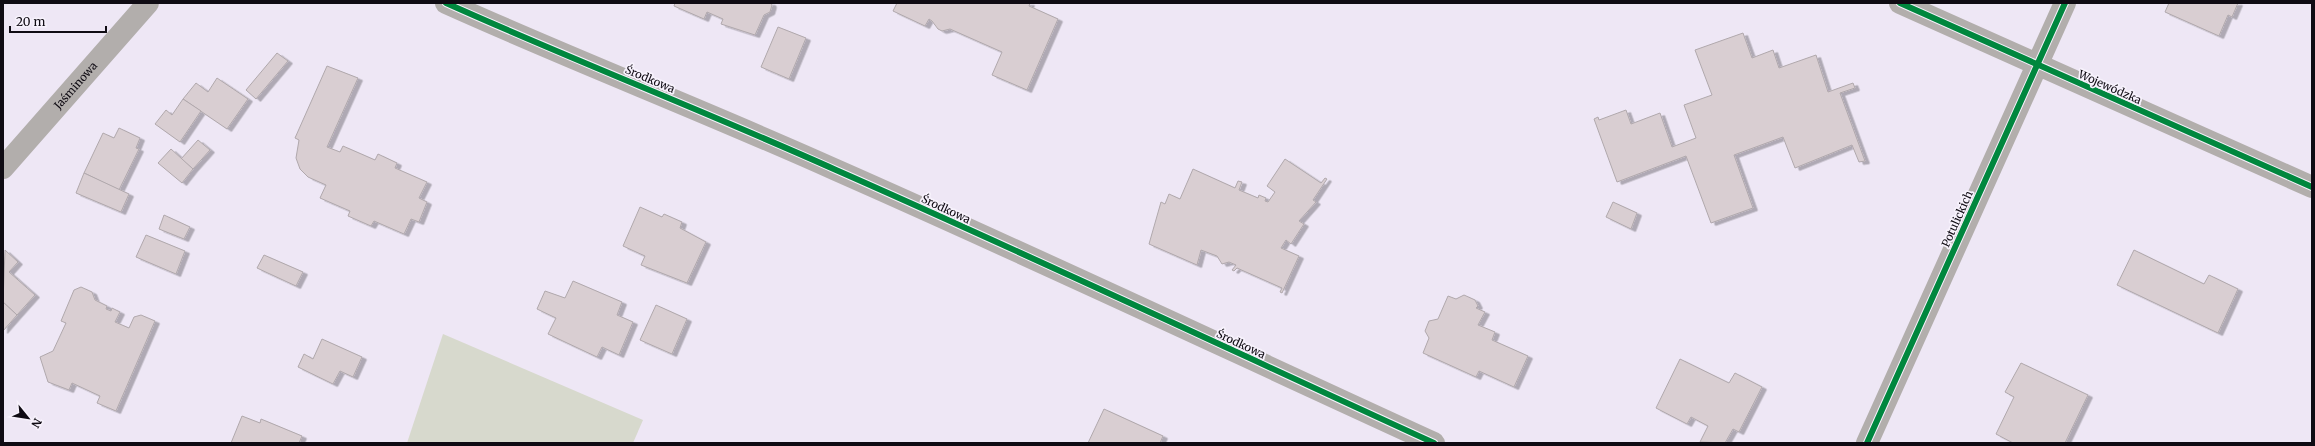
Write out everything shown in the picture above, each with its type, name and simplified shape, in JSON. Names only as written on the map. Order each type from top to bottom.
[{"type":"street","name":"Jaśminowa","points":[[3,168],[148,3]]},
{"type":"street","name":"Środkowa","points":[[446,3],[545,48],[597,67],[836,170],[1434,443]]},
{"type":"street","name":"Wojewódzka","points":[[1900,3],[2312,188]]},
{"type":"street","name":"Potulickich","points":[[1867,443],[2038,66],[2065,3]]},
{"type":"shaded area","points":[[443,334],[643,420],[633,443],[407,443]]},
{"type":"building","points":[[675,3],[771,3],[772,5],[770,12],[764,15],[755,35],[721,24],[723,19],[707,12],[704,19],[674,6]]},
{"type":"building","points":[[897,3],[1030,3],[1029,6],[1058,19],[1027,90],[992,75],[1002,52],[950,29],[942,31],[938,29],[929,19],[925,26],[893,11]]},
{"type":"building","points":[[2169,3],[2238,3],[2232,17],[2228,15],[2219,36],[2165,12]]},
{"type":"building","points":[[778,27],[806,38],[789,79],[761,67]]},
{"type":"building","points":[[1743,33],[1752,58],[1773,50],[1779,68],[1816,55],[1828,92],[1853,83],[1855,88],[1840,93],[1865,161],[1859,162],[1852,145],[1795,168],[1783,137],[1734,155],[1753,208],[1711,223],[1686,156],[1617,182],[1594,119],[1598,117],[1599,120],[1626,110],[1631,124],[1660,113],[1672,147],[1696,138],[1684,105],[1712,95],[1695,50]]},
{"type":"building","points":[[277,53],[288,61],[256,99],[246,90]]},
{"type":"building","points":[[327,66],[358,78],[327,147],[340,152],[343,146],[375,160],[378,154],[397,163],[395,168],[427,182],[419,198],[427,202],[419,222],[411,219],[404,234],[374,221],[371,226],[348,216],[350,211],[320,198],[326,185],[308,177],[300,169],[296,158],[299,140],[295,138]]},
{"type":"building","points":[[217,78],[248,99],[227,129],[183,99],[196,83],[208,92]]},
{"type":"building","points":[[183,99],[201,111],[180,142],[155,124],[166,110],[172,115]]},
{"type":"building","points":[[119,128],[140,138],[136,148],[139,149],[119,190],[84,173],[103,133],[114,138]]},
{"type":"building","points":[[198,140],[210,150],[193,169],[181,159]]},
{"type":"building","points":[[171,149],[193,169],[182,183],[158,163]]},
{"type":"building","points":[[1285,159],[1321,183],[1325,178],[1327,179],[1313,200],[1316,202],[1299,221],[1304,224],[1291,244],[1286,240],[1281,248],[1299,256],[1282,293],[1280,292],[1282,288],[1237,268],[1234,271],[1232,270],[1236,265],[1229,262],[1222,264],[1217,256],[1201,250],[1197,265],[1149,244],[1161,202],[1165,204],[1169,194],[1180,199],[1193,169],[1235,188],[1238,181],[1242,182],[1239,190],[1258,198],[1259,195],[1266,198],[1265,201],[1268,202],[1275,192],[1267,186]]},
{"type":"building","points":[[84,173],[129,194],[121,212],[76,193]]},
{"type":"building","points":[[1613,202],[1637,213],[1631,229],[1606,217]]},
{"type":"building","points":[[640,207],[662,217],[664,214],[682,222],[680,228],[706,242],[687,283],[641,265],[645,256],[623,246]]},
{"type":"building","points":[[164,215],[190,227],[184,239],[159,229]]},
{"type":"building","points":[[146,235],[185,251],[176,274],[136,257]]},
{"type":"building","points":[[5,250],[18,262],[9,272],[35,295],[17,315],[3,302]]},
{"type":"building","points":[[2134,250],[2204,284],[2209,275],[2238,289],[2218,333],[2117,285]]},
{"type":"building","points":[[264,255],[303,272],[296,286],[257,268]]},
{"type":"building","points":[[573,281],[622,302],[617,315],[633,322],[619,355],[602,347],[597,357],[548,334],[556,318],[537,309],[545,291],[565,298]]},
{"type":"building","points":[[81,287],[92,292],[95,300],[107,306],[106,309],[111,311],[112,308],[120,312],[115,322],[129,328],[134,317],[141,315],[155,321],[116,411],[97,403],[100,396],[72,383],[69,390],[48,382],[40,357],[53,351],[66,323],[61,321],[74,290]]},
{"type":"building","points":[[1464,295],[1475,300],[1478,306],[1476,308],[1485,312],[1478,325],[1495,332],[1492,340],[1528,356],[1514,387],[1479,371],[1476,377],[1423,353],[1429,338],[1425,331],[1429,321],[1438,319],[1448,296],[1456,299]]},
{"type":"building","points":[[3,302],[17,315],[3,331]]},
{"type":"building","points":[[656,305],[687,319],[672,354],[640,340]]},
{"type":"building","points":[[322,339],[362,357],[353,377],[340,371],[333,384],[298,367],[304,354],[313,359]]},
{"type":"building","points":[[1680,359],[1729,383],[1735,373],[1762,387],[1739,432],[1733,429],[1725,443],[1700,442],[1708,426],[1691,417],[1687,424],[1656,408]]},
{"type":"building","points":[[2021,363],[2088,395],[2065,443],[2013,443],[1996,434],[2014,397],[2005,392]]},
{"type":"building","points":[[1104,409],[1163,436],[1160,443],[1088,443]]},
{"type":"building","points":[[242,416],[260,423],[261,419],[302,436],[299,443],[231,443]]},
{"type":"cycle path","points":[[446,3],[911,203],[1434,443]]},
{"type":"cycle path","points":[[1900,3],[2312,187]]},
{"type":"cycle path","points":[[1867,443],[2065,3]]}]
